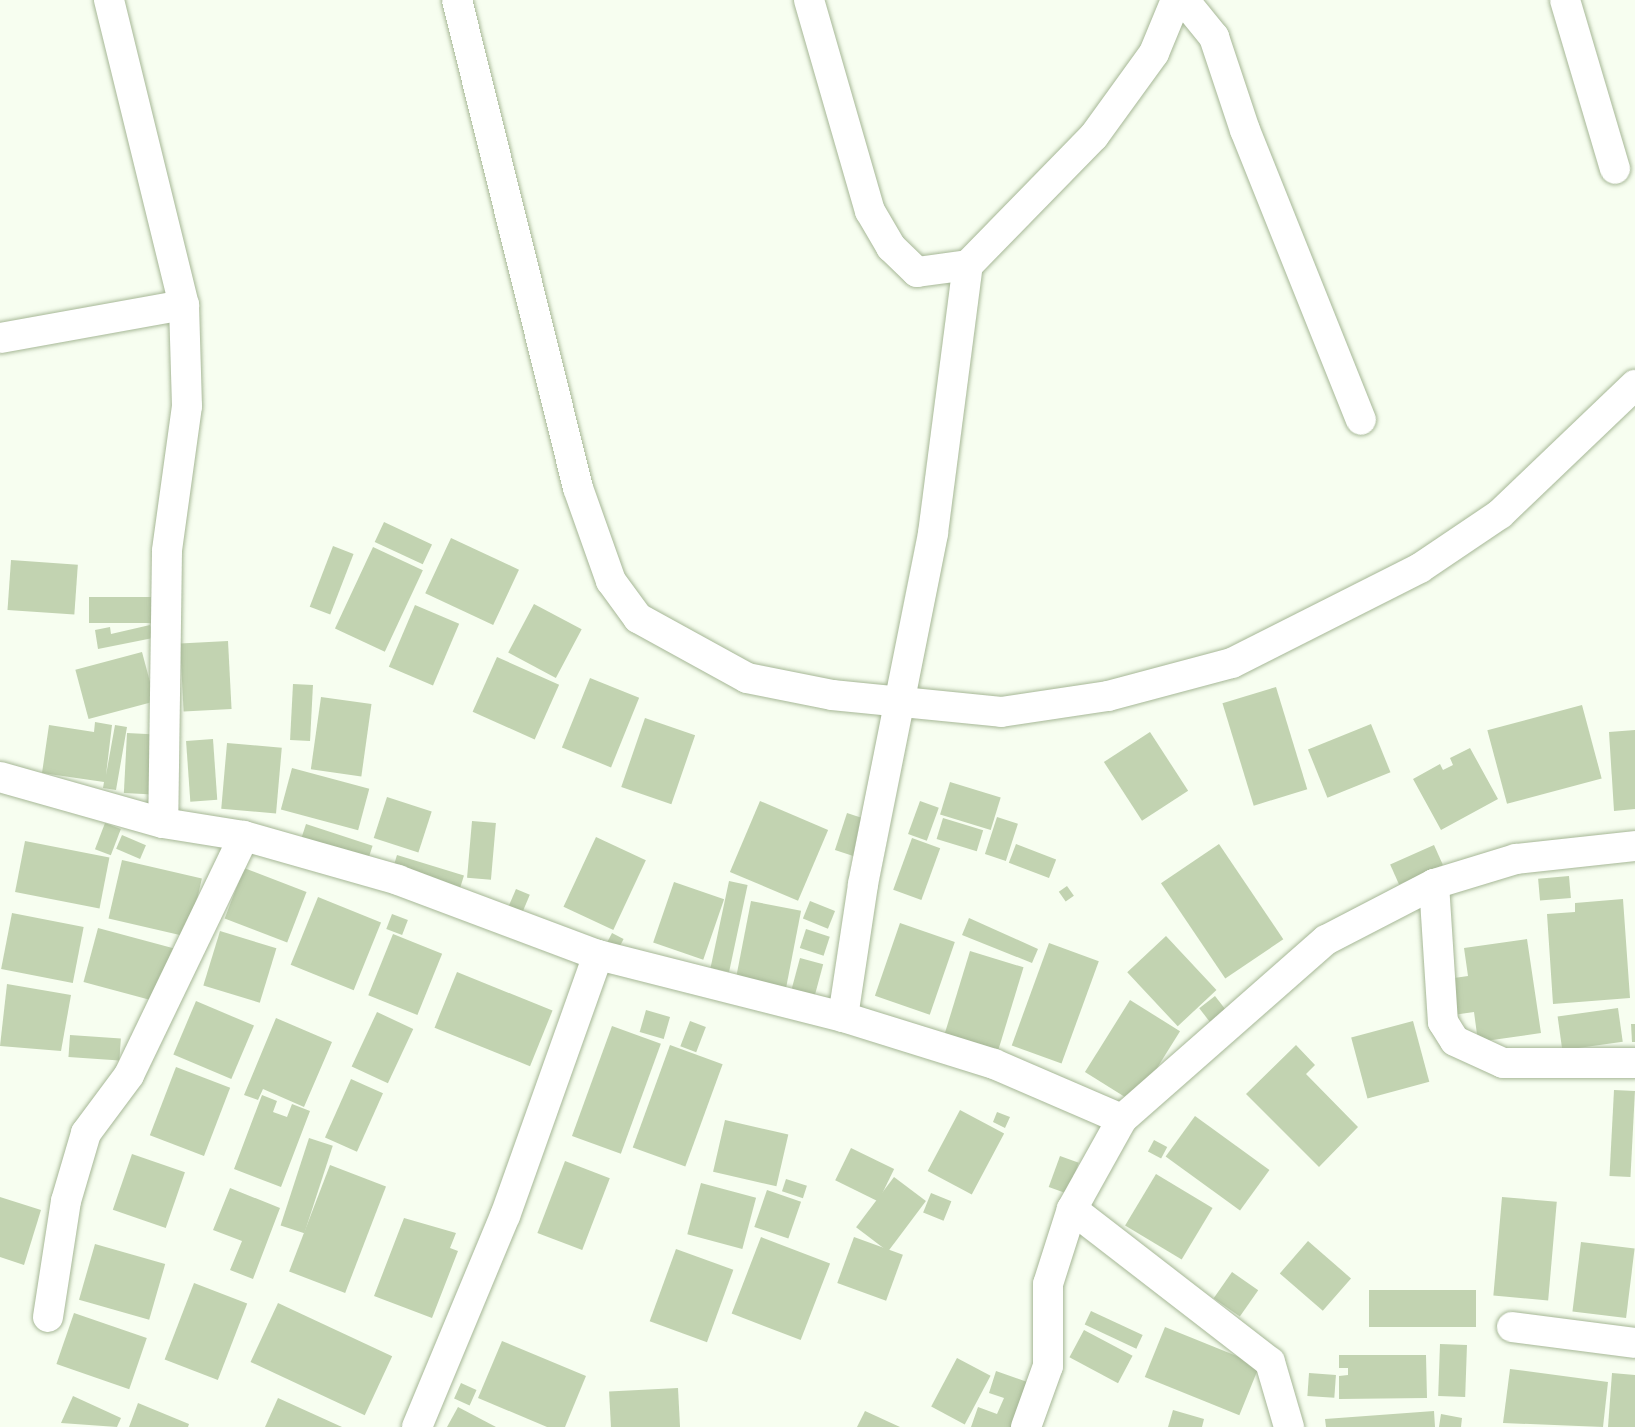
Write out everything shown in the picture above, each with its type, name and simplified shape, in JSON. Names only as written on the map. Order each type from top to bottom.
[{"type":"street","points":[[109,0],[184,305],[187,406],[167,550],[163,823]]},
{"type":"street","points":[[457,0],[578,488],[610,581],[638,618],[747,678],[902,702],[1001,712],[1108,696],[1232,663],[1419,568],[1500,514],[1635,385]]},
{"type":"street","points":[[809,0],[870,211],[891,247],[917,272],[968,265]]},
{"type":"street","points":[[843,1017],[863,884],[902,702],[933,533],[968,265],[1094,136],[1154,53],[1176,0]]},
{"type":"street","points":[[1184,0],[1214,37],[1245,130],[1361,420]]},
{"type":"street","points":[[1565,0],[1615,169]]},
{"type":"street","points":[[0,338],[184,305]]},
{"type":"street","points":[[0,777],[163,823],[244,836],[398,880],[598,955],[843,1017],[994,1064],[1122,1119]]},
{"type":"street","points":[[48,1317],[66,1201],[86,1133],[129,1075],[244,836]]},
{"type":"street","points":[[1026,1427],[1048,1366],[1048,1284],[1072,1209],[1122,1119],[1326,940],[1434,884],[1516,859],[1635,846]]},
{"type":"street","points":[[1434,884],[1443,1022],[1455,1041],[1503,1063],[1635,1063]]},
{"type":"street","points":[[417,1427],[505,1216],[598,955]]},
{"type":"street","points":[[1072,1209],[1270,1362],[1289,1427]]},
{"type":"street","points":[[1512,1327],[1635,1343]]},
{"type":"building","points":[[384,522],[432,544],[423,564],[375,542]]},
{"type":"building","points":[[451,538],[519,570],[493,625],[425,593]]},
{"type":"building","points":[[333,546],[354,554],[330,615],[310,607]]},
{"type":"building","points":[[373,547],[423,570],[385,652],[335,629]]},
{"type":"building","points":[[11,560],[78,565],[74,615],[8,610]]},
{"type":"building","points":[[89,597],[151,597],[151,623],[89,623]]},
{"type":"building","points":[[534,604],[582,629],[556,678],[508,653]]},
{"type":"building","points":[[415,605],[459,624],[433,685],[389,667]]},
{"type":"building","points":[[150,625],[153,638],[98,649],[95,630],[110,627],[111,634]]},
{"type":"building","points":[[228,641],[232,709],[184,711],[180,644]]},
{"type":"building","points":[[142,652],[155,701],[89,719],[75,670]]},
{"type":"building","points":[[497,657],[559,685],[535,739],[473,712]]},
{"type":"building","points":[[590,678],[639,698],[611,767],[562,748]]},
{"type":"building","points":[[293,684],[313,685],[310,741],[290,740]]},
{"type":"building","points":[[1276,687],[1307,789],[1254,806],[1222,703]]},
{"type":"building","points":[[321,697],[372,704],[361,776],[311,769]]},
{"type":"building","points":[[1582,705],[1602,778],[1507,804],[1487,730]]},
{"type":"building","points":[[645,718],[695,735],[671,804],[621,787]]},
{"type":"building","points":[[95,722],[112,725],[106,775],[115,725],[127,727],[116,790],[103,788],[104,782],[42,773],[49,725],[94,732]]},
{"type":"building","points":[[1371,724],[1390,772],[1327,798],[1308,749]]},
{"type":"building","points":[[1635,730],[1635,809],[1614,811],[1609,732]]},
{"type":"building","points":[[1150,732],[1188,791],[1142,821],[1104,762]]},
{"type":"building","points":[[127,733],[161,735],[158,795],[124,793]]},
{"type":"building","points":[[213,739],[217,800],[190,802],[186,741]]},
{"type":"building","points":[[227,743],[282,748],[276,814],[221,809]]},
{"type":"building","points":[[1470,748],[1498,799],[1441,830],[1413,779],[1440,764],[1443,770],[1453,765],[1450,758]]},
{"type":"building","points":[[292,768],[369,789],[358,830],[281,810]]},
{"type":"building","points":[[950,782],[1001,797],[991,830],[940,815]]},
{"type":"building","points":[[387,797],[432,812],[418,852],[374,838]]},
{"type":"building","points":[[760,801],[828,830],[798,901],[730,872]]},
{"type":"building","points":[[920,801],[939,808],[927,841],[908,834]]},
{"type":"building","points":[[847,813],[866,819],[854,856],[835,850]]},
{"type":"building","points":[[997,817],[1018,824],[1006,861],[985,854]]},
{"type":"building","points":[[943,818],[983,830],[977,851],[937,839]]},
{"type":"building","points":[[472,821],[496,823],[491,880],[467,878]]},
{"type":"building","points":[[105,823],[121,829],[111,855],[95,849]]},
{"type":"building","points":[[306,824],[373,846],[366,865],[300,843]]},
{"type":"building","points":[[122,835],[146,845],[140,859],[116,849]]},
{"type":"building","points":[[596,837],[646,860],[613,930],[563,907]]},
{"type":"building","points":[[912,838],[940,848],[921,900],[893,890]]},
{"type":"building","points":[[25,841],[109,857],[99,908],[15,892]]},
{"type":"building","points":[[1016,844],[1056,859],[1049,878],[1009,863]]},
{"type":"building","points":[[1219,844],[1283,939],[1225,978],[1161,883]]},
{"type":"building","points":[[1434,845],[1443,865],[1399,885],[1390,865]]},
{"type":"building","points":[[397,855],[464,875],[457,897],[390,877]]},
{"type":"building","points":[[122,860],[202,878],[188,937],[109,918]]},
{"type":"building","points":[[244,868],[307,892],[287,942],[225,918]]},
{"type":"building","points":[[1569,876],[1571,898],[1540,901],[1538,879]]},
{"type":"building","points":[[729,881],[748,885],[729,972],[710,968]]},
{"type":"building","points":[[674,882],[724,899],[703,960],[653,943]]},
{"type":"building","points":[[1067,886],[1074,896],[1066,902],[1059,892]]},
{"type":"building","points":[[516,889],[530,895],[522,914],[508,908]]},
{"type":"building","points":[[318,897],[381,922],[354,990],[291,965]]},
{"type":"building","points":[[1623,899],[1630,998],[1553,1004],[1547,914],[1575,912],[1575,903]]},
{"type":"building","points":[[751,901],[801,911],[786,987],[736,978]]},
{"type":"building","points":[[810,901],[835,911],[828,929],[803,919]]},
{"type":"building","points":[[12,913],[84,927],[73,983],[1,969]]},
{"type":"building","points":[[392,914],[408,920],[402,935],[386,929]]},
{"type":"building","points":[[969,918],[1038,949],[1032,963],[962,935]]},
{"type":"building","points":[[900,923],[955,942],[930,1015],[875,996]]},
{"type":"building","points":[[98,928],[174,948],[160,1003],[84,982]]},
{"type":"building","points":[[806,929],[830,937],[824,956],[800,948]]},
{"type":"building","points":[[220,931],[276,948],[260,1003],[203,986]]},
{"type":"building","points":[[612,933],[624,939],[617,952],[605,946]]},
{"type":"building","points":[[393,934],[442,954],[417,1015],[368,995]]},
{"type":"building","points":[[1166,936],[1216,990],[1178,1026],[1127,972]]},
{"type":"building","points":[[1527,939],[1541,1033],[1478,1042],[1474,1012],[1453,1015],[1447,979],[1468,976],[1464,948]]},
{"type":"building","points":[[1049,943],[1099,961],[1062,1064],[1012,1045]]},
{"type":"building","points":[[970,951],[1024,967],[997,1053],[944,1037]]},
{"type":"building","points":[[800,958],[823,964],[814,997],[791,991]]},
{"type":"building","points":[[457,972],[552,1011],[530,1066],[435,1028]]},
{"type":"building","points":[[7,984],[71,995],[61,1051],[0,1046]]},
{"type":"building","points":[[1215,996],[1226,1010],[1210,1022],[1199,1008]]},
{"type":"building","points":[[1130,1000],[1180,1031],[1135,1103],[1085,1072]]},
{"type":"building","points":[[196,1001],[254,1026],[231,1079],[173,1054]]},
{"type":"building","points":[[1618,1008],[1623,1042],[1562,1050],[1558,1016]]},
{"type":"building","points":[[646,1010],[670,1017],[664,1039],[640,1032]]},
{"type":"building","points":[[377,1012],[413,1029],[388,1083],[352,1066]]},
{"type":"building","points":[[276,1018],[332,1042],[304,1107],[263,1089],[258,1100],[244,1095]]},
{"type":"building","points":[[690,1021],[706,1027],[696,1052],[680,1046]]},
{"type":"building","points":[[1413,1021],[1429,1082],[1367,1098],[1351,1038]]},
{"type":"building","points":[[1631,1024],[1635,1024],[1635,1042],[1632,1042]]},
{"type":"building","points":[[612,1026],[661,1044],[621,1154],[572,1136]]},
{"type":"building","points":[[70,1035],[121,1039],[119,1061],[68,1057]]},
{"type":"building","points":[[670,1045],[723,1064],[685,1167],[633,1147]]},
{"type":"building","points":[[1296,1045],[1315,1065],[1306,1074],[1358,1127],[1319,1167],[1246,1094]]},
{"type":"building","points":[[176,1067],[230,1088],[204,1156],[150,1135]]},
{"type":"building","points":[[351,1079],[383,1093],[357,1152],[325,1137]]},
{"type":"building","points":[[1614,1090],[1635,1091],[1630,1177],[1609,1176]]},
{"type":"building","points":[[262,1095],[277,1101],[273,1112],[287,1117],[292,1104],[310,1111],[281,1187],[234,1169]]},
{"type":"building","points":[[960,1110],[1004,1133],[972,1194],[928,1171]]},
{"type":"building","points":[[997,1112],[1010,1117],[1005,1128],[993,1122]]},
{"type":"building","points":[[1195,1116],[1269,1170],[1240,1211],[1166,1156]]},
{"type":"building","points":[[725,1120],[788,1135],[776,1186],[713,1172]]},
{"type":"building","points":[[309,1138],[333,1146],[304,1233],[281,1225]]},
{"type":"building","points":[[1154,1140],[1167,1147],[1161,1159],[1148,1151]]},
{"type":"building","points":[[851,1148],[894,1169],[878,1201],[835,1180]]},
{"type":"building","points":[[132,1154],[185,1172],[166,1228],[113,1210]]},
{"type":"building","points":[[1060,1156],[1079,1163],[1068,1194],[1049,1187]]},
{"type":"building","points":[[565,1161],[610,1178],[582,1250],[537,1233]]},
{"type":"building","points":[[330,1165],[386,1187],[345,1293],[289,1271]]},
{"type":"building","points":[[1156,1174],[1213,1208],[1182,1259],[1125,1225]]},
{"type":"building","points":[[894,1177],[926,1201],[888,1251],[856,1227]]},
{"type":"building","points":[[786,1179],[807,1186],[803,1198],[782,1191]]},
{"type":"building","points":[[701,1183],[756,1198],[742,1249],[687,1234]]},
{"type":"building","points":[[230,1188],[280,1208],[253,1279],[230,1270],[242,1241],[213,1230]]},
{"type":"building","points":[[767,1190],[801,1202],[788,1239],[754,1227]]},
{"type":"building","points":[[931,1193],[951,1201],[944,1221],[923,1212]]},
{"type":"building","points":[[0,1197],[41,1210],[24,1265],[0,1257]]},
{"type":"building","points":[[1502,1197],[1557,1202],[1548,1300],[1493,1296]]},
{"type":"building","points":[[404,1218],[456,1233],[450,1248],[458,1251],[432,1318],[374,1296]]},
{"type":"building","points":[[761,1237],[830,1264],[801,1340],[732,1314]]},
{"type":"building","points":[[854,1237],[903,1255],[886,1301],[837,1283]]},
{"type":"building","points":[[1308,1241],[1351,1278],[1323,1311],[1280,1273]]},
{"type":"building","points":[[1581,1242],[1635,1249],[1626,1318],[1572,1311]]},
{"type":"building","points":[[95,1244],[165,1264],[149,1320],[79,1300]]},
{"type":"building","points":[[676,1249],[733,1270],[707,1342],[650,1321]]},
{"type":"building","points":[[1232,1272],[1258,1290],[1240,1317],[1214,1298]]},
{"type":"building","points":[[194,1283],[247,1303],[218,1380],[165,1360]]},
{"type":"building","points":[[1369,1290],[1476,1290],[1476,1327],[1369,1327]]},
{"type":"building","points":[[278,1303],[392,1356],[365,1415],[251,1362]]},
{"type":"building","points":[[1091,1311],[1143,1335],[1136,1349],[1085,1325]]},
{"type":"building","points":[[74,1313],[147,1338],[129,1389],[56,1364]]},
{"type":"building","points":[[1165,1327],[1260,1365],[1239,1415],[1145,1377]]},
{"type":"building","points":[[1084,1330],[1133,1356],[1118,1383],[1069,1357]]},
{"type":"building","points":[[502,1341],[586,1376],[565,1427],[547,1427],[478,1398]]},
{"type":"building","points":[[1440,1344],[1467,1345],[1465,1397],[1438,1396]]},
{"type":"building","points":[[1339,1355],[1426,1355],[1427,1398],[1339,1399],[1339,1376],[1348,1375],[1348,1368],[1339,1368]]},
{"type":"building","points":[[957,1358],[991,1376],[965,1424],[931,1407]]},
{"type":"building","points":[[1510,1369],[1608,1382],[1603,1427],[1503,1423]]},
{"type":"building","points":[[996,1371],[1033,1384],[1018,1427],[971,1427],[978,1407],[997,1414],[1004,1398],[989,1393]]},
{"type":"building","points":[[1309,1373],[1336,1375],[1334,1398],[1307,1396]]},
{"type":"building","points":[[1612,1373],[1635,1375],[1635,1427],[1608,1427]]},
{"type":"building","points":[[461,1383],[477,1390],[470,1405],[454,1399]]},
{"type":"building","points":[[678,1388],[680,1427],[611,1427],[609,1392]]},
{"type":"building","points":[[73,1396],[121,1418],[117,1427],[61,1423]]},
{"type":"building","points":[[278,1398],[342,1427],[265,1427]]},
{"type":"building","points":[[138,1403],[189,1424],[188,1427],[129,1427]]},
{"type":"building","points":[[458,1407],[496,1427],[447,1427]]},
{"type":"building","points":[[1173,1410],[1204,1419],[1202,1427],[1168,1427]]},
{"type":"building","points":[[865,1411],[900,1427],[857,1427]]},
{"type":"building","points":[[1434,1411],[1435,1427],[1326,1427],[1325,1419]]},
{"type":"building","points":[[1441,1414],[1462,1418],[1461,1427],[1439,1427]]}]
